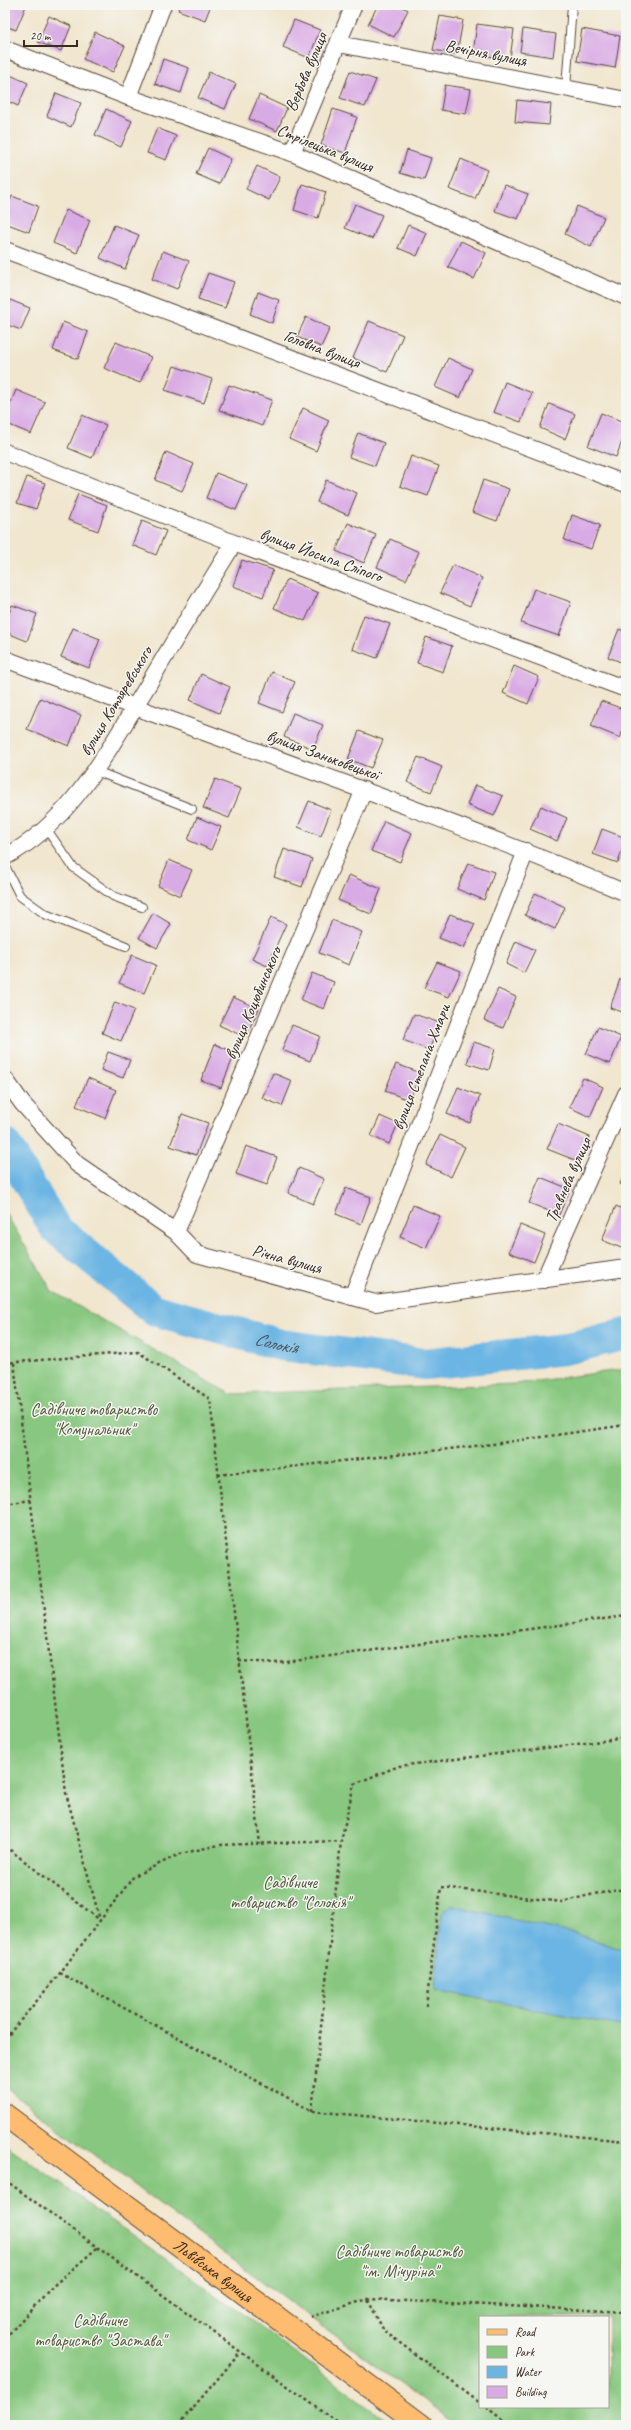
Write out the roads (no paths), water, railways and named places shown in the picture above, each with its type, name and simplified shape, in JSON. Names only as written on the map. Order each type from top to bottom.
[{"type":"main road","name":"Львівська вулиця","points":[[5,2115],[421,2425]]},
{"type":"street","points":[[128,97],[163,5]]},
{"type":"street","name":"Вербова вулиця","points":[[292,153],[339,44],[354,5]]},
{"type":"street","name":"Вечірня вулиця","points":[[339,44],[626,100]]},
{"type":"street","name":"Стрілецька вулиця","points":[[5,50],[128,97],[292,153],[626,297]]},
{"type":"street","name":"Головна вулиця","points":[[5,250],[626,484]]},
{"type":"street","name":"вулиця Йосипа Сліпого","points":[[5,452],[234,542],[626,689]]},
{"type":"street","name":"вулиця Котляревського","points":[[5,857],[25,846],[96,771],[234,542]]},
{"type":"street","name":"вулиця Заньковецької","points":[[5,658],[526,851],[626,893]]},
{"type":"street","name":"вулиця Коцюбинського","points":[[176,1232],[364,790]]},
{"type":"street","name":"вулиця Степана Хмари","points":[[352,1297],[526,851]]},
{"type":"street","name":"Річна вулиця","points":[[5,1079],[22,1103],[76,1164],[176,1232],[197,1254],[375,1303],[626,1268]]},
{"type":"street","name":"Травнева вулиця","points":[[544,1280],[626,1094]]},
{"type":"lane","points":[[566,88],[572,5]]},
{"type":"lane","points":[[96,771],[192,809]]},
{"type":"lane","points":[[44,827],[73,868],[112,896],[142,907]]},
{"type":"lane","points":[[5,866],[20,896],[45,914],[126,946]]},
{"type":"water","points":[[452,1905],[579,1935],[626,1951],[626,2027],[435,1990],[441,1913]]},
{"type":"waterway","name":"Солокія","points":[[5,1144],[56,1229],[154,1310],[281,1345],[424,1364],[565,1349],[626,1334]]},
{"type":"park label","name":"Садівниче товариство \"Комунальник\"","points":[[94,1419]]},
{"type":"park label","name":"Садівниче товариство \"Солокія\"","points":[[290,1892]]},
{"type":"park label","name":"Садівниче товариство \"ім. Мічуріна\"","points":[[399,2261]]},
{"type":"park label","name":"Садівниче товариство \"Застава\"","points":[[100,2330]]}]
